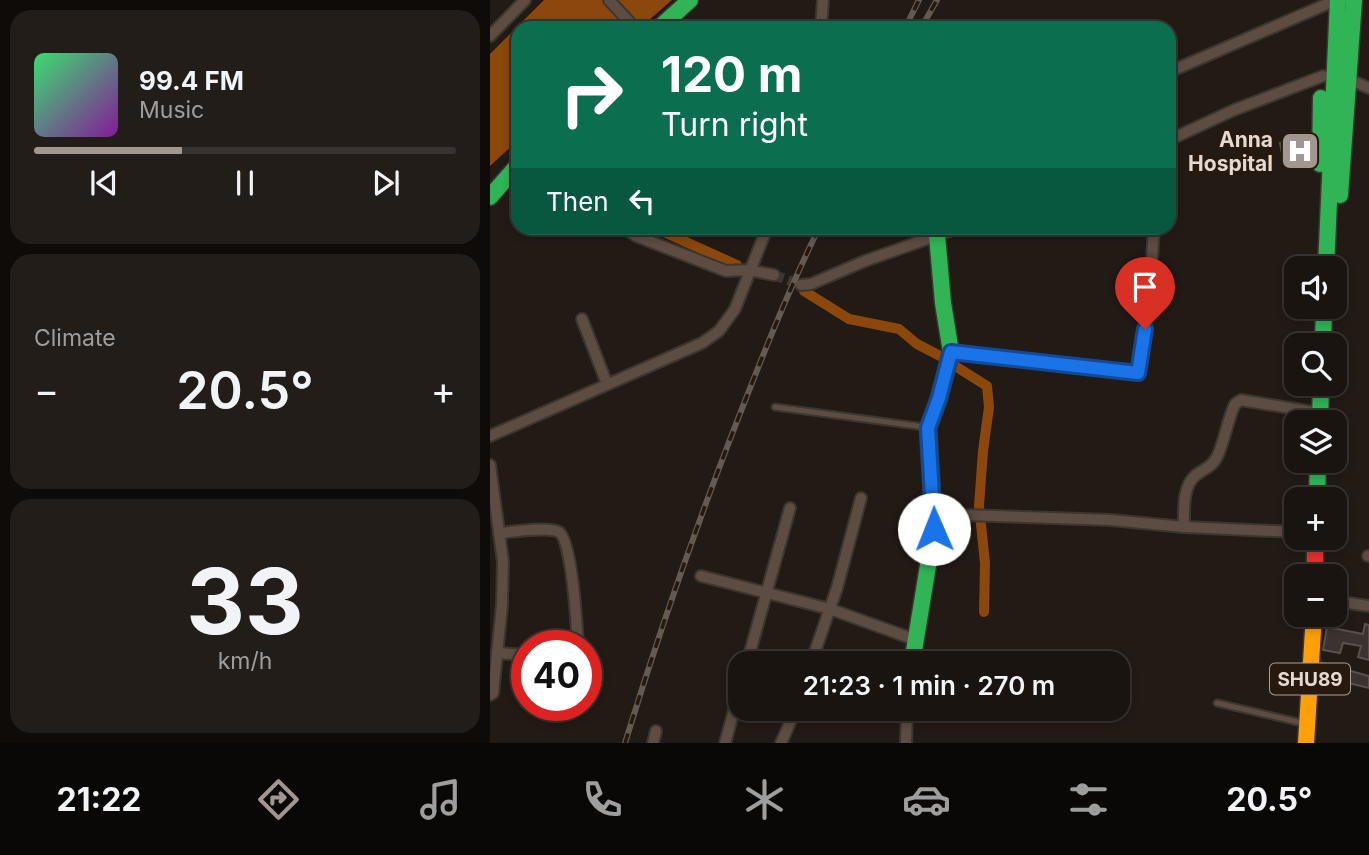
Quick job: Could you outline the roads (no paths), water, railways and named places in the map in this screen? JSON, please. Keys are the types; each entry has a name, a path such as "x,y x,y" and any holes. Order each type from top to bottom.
{"main road":[{"path":"667,21 690,0"},
{"path":"1327,240 1338,217 1354,0"},
{"path":"1327,240 1321,219 1319,136 1331,1"},
{"path":"1326,256 1331,152 1331,1"},
{"path":"490,197 511,173"},
{"path":"914,651 934,529 928,428 951,352 943,303 937,235"},
{"name":"SHU89","path":"1306,743 1313,627"}],"street":[{"path":"490,36 525,0"},
{"path":"609,0 628,21"},
{"path":"822,21 823,0"},
{"path":"1176,69 1331,1"},
{"path":"1176,137 1234,110 1323,76"},
{"path":"1350,79 1369,88"},
{"path":"635,235 726,271 750,270 774,275"},
{"path":"490,436 702,343 719,331 735,309 763,235"},
{"path":"801,285 811,284 937,235"},
{"path":"951,352 1138,373 1149,303 1154,235"},
{"path":"582,319 607,384"},
{"path":"1184,527 1188,486 1195,476 1211,466 1217,457 1235,404 1241,400 1290,410"},
{"path":"490,465 503,562 502,605 493,693 490,695"},
{"path":"815,651 830,609 861,498"},
{"path":"750,651 790,508"},
{"path":"933,514 1111,520 1184,527 1284,531"},
{"path":"499,533 552,530 561,533 566,541 577,630"},
{"path":"701,576 830,609 916,640"},
{"path":"1347,603 1369,606"},
{"path":"497,653 511,654"},
{"path":"725,743 731,721"},
{"path":"781,743 791,721"},
{"path":"906,743 907,721"},
{"path":"653,743 656,731"}],"lane":[{"path":"775,407 928,428"},
{"path":"1217,703 1307,724"}],"waterway":[{"path":"671,235 737,265"},
{"path":"804,291 849,319 899,329 917,344 944,358"},
{"path":"955,366 987,386 989,407 979,506 985,563 984,612"}],"tunnel":[{"path":"774,275 801,285"}],"railway":[{"path":"908,21 919,0"},
{"path":"925,21 937,0"},
{"path":"625,743 715,479 772,334 816,235"}],"place":[{"name":"Anna Hospital","path":"1300,151"}]}
